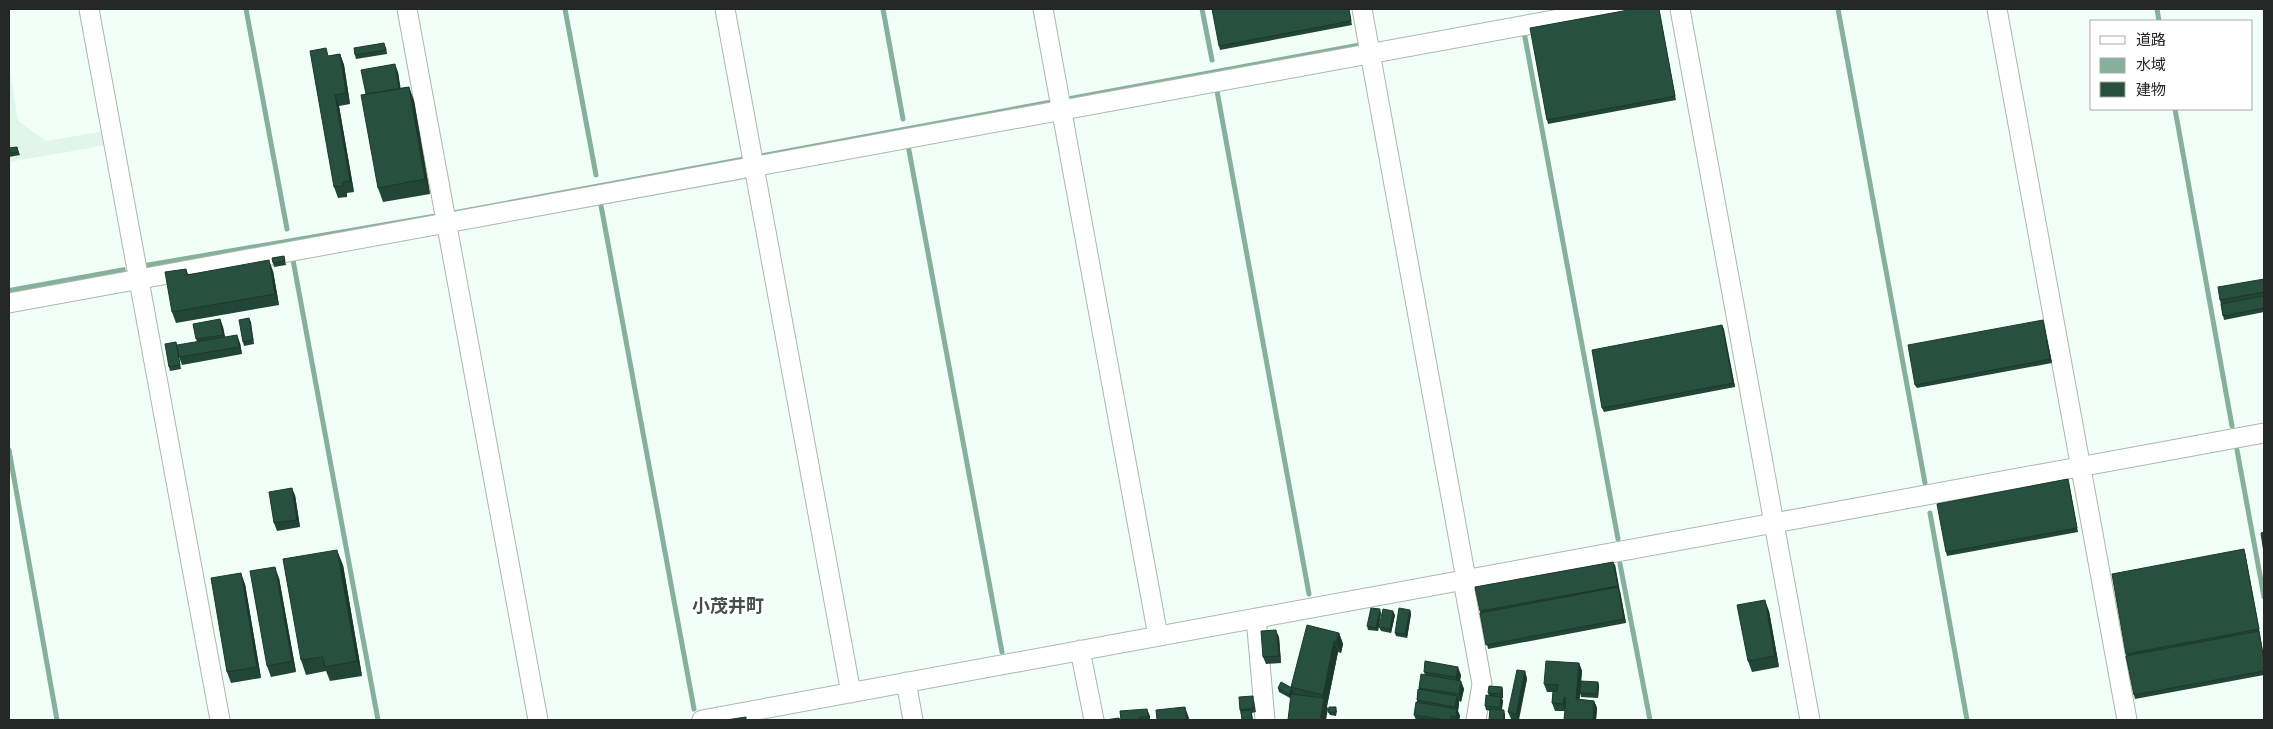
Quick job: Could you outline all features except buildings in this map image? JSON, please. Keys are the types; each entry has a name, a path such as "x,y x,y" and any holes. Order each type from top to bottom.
{"street":[{"path":"89,9 220,720"},
{"path":"407,9 538,720"},
{"path":"726,9 851,692"},
{"path":"1042,9 1158,636"},
{"path":"1362,9 1482,684 1476,720"},
{"path":"9,303 445,217 753,160 1060,104 1370,54 1614,9"},
{"path":"1680,9 1810,720"},
{"path":"1997,9 2127,720"},
{"path":"702,720 2264,433"},
{"path":"1256,618 1265,720"},
{"path":"1080,650 1094,720"},
{"path":"906,682 913,720"}],"shaded area":[{"path":"9,65 18,121 46,141 105,131 107,145 9,162"}],"water":[{"path":"1362,42 1363,48 147,271 145,263 450,211"},
{"path":"125,267 127,276 9,297 9,288"}],"waterway":[{"path":"246,9 287,229"},
{"path":"565,9 596,175"},
{"path":"883,9 903,119"},
{"path":"1202,9 1212,60"},
{"path":"1838,9 1925,483"},
{"path":"2157,9 2159,20"},
{"path":"1524,32 1618,539"},
{"path":"1217,91 1309,594"},
{"path":"2175,110 2232,426"},
{"path":"908,145 1002,652"},
{"path":"600,200 694,709"},
{"path":"293,260 378,720"},
{"path":"9,450 57,720"},
{"path":"2237,450 2264,597"},
{"path":"1930,513 1967,720"},
{"path":"1620,564 1650,720"}],"district":[{"name":"小茂井町","path":"728,605"}]}
